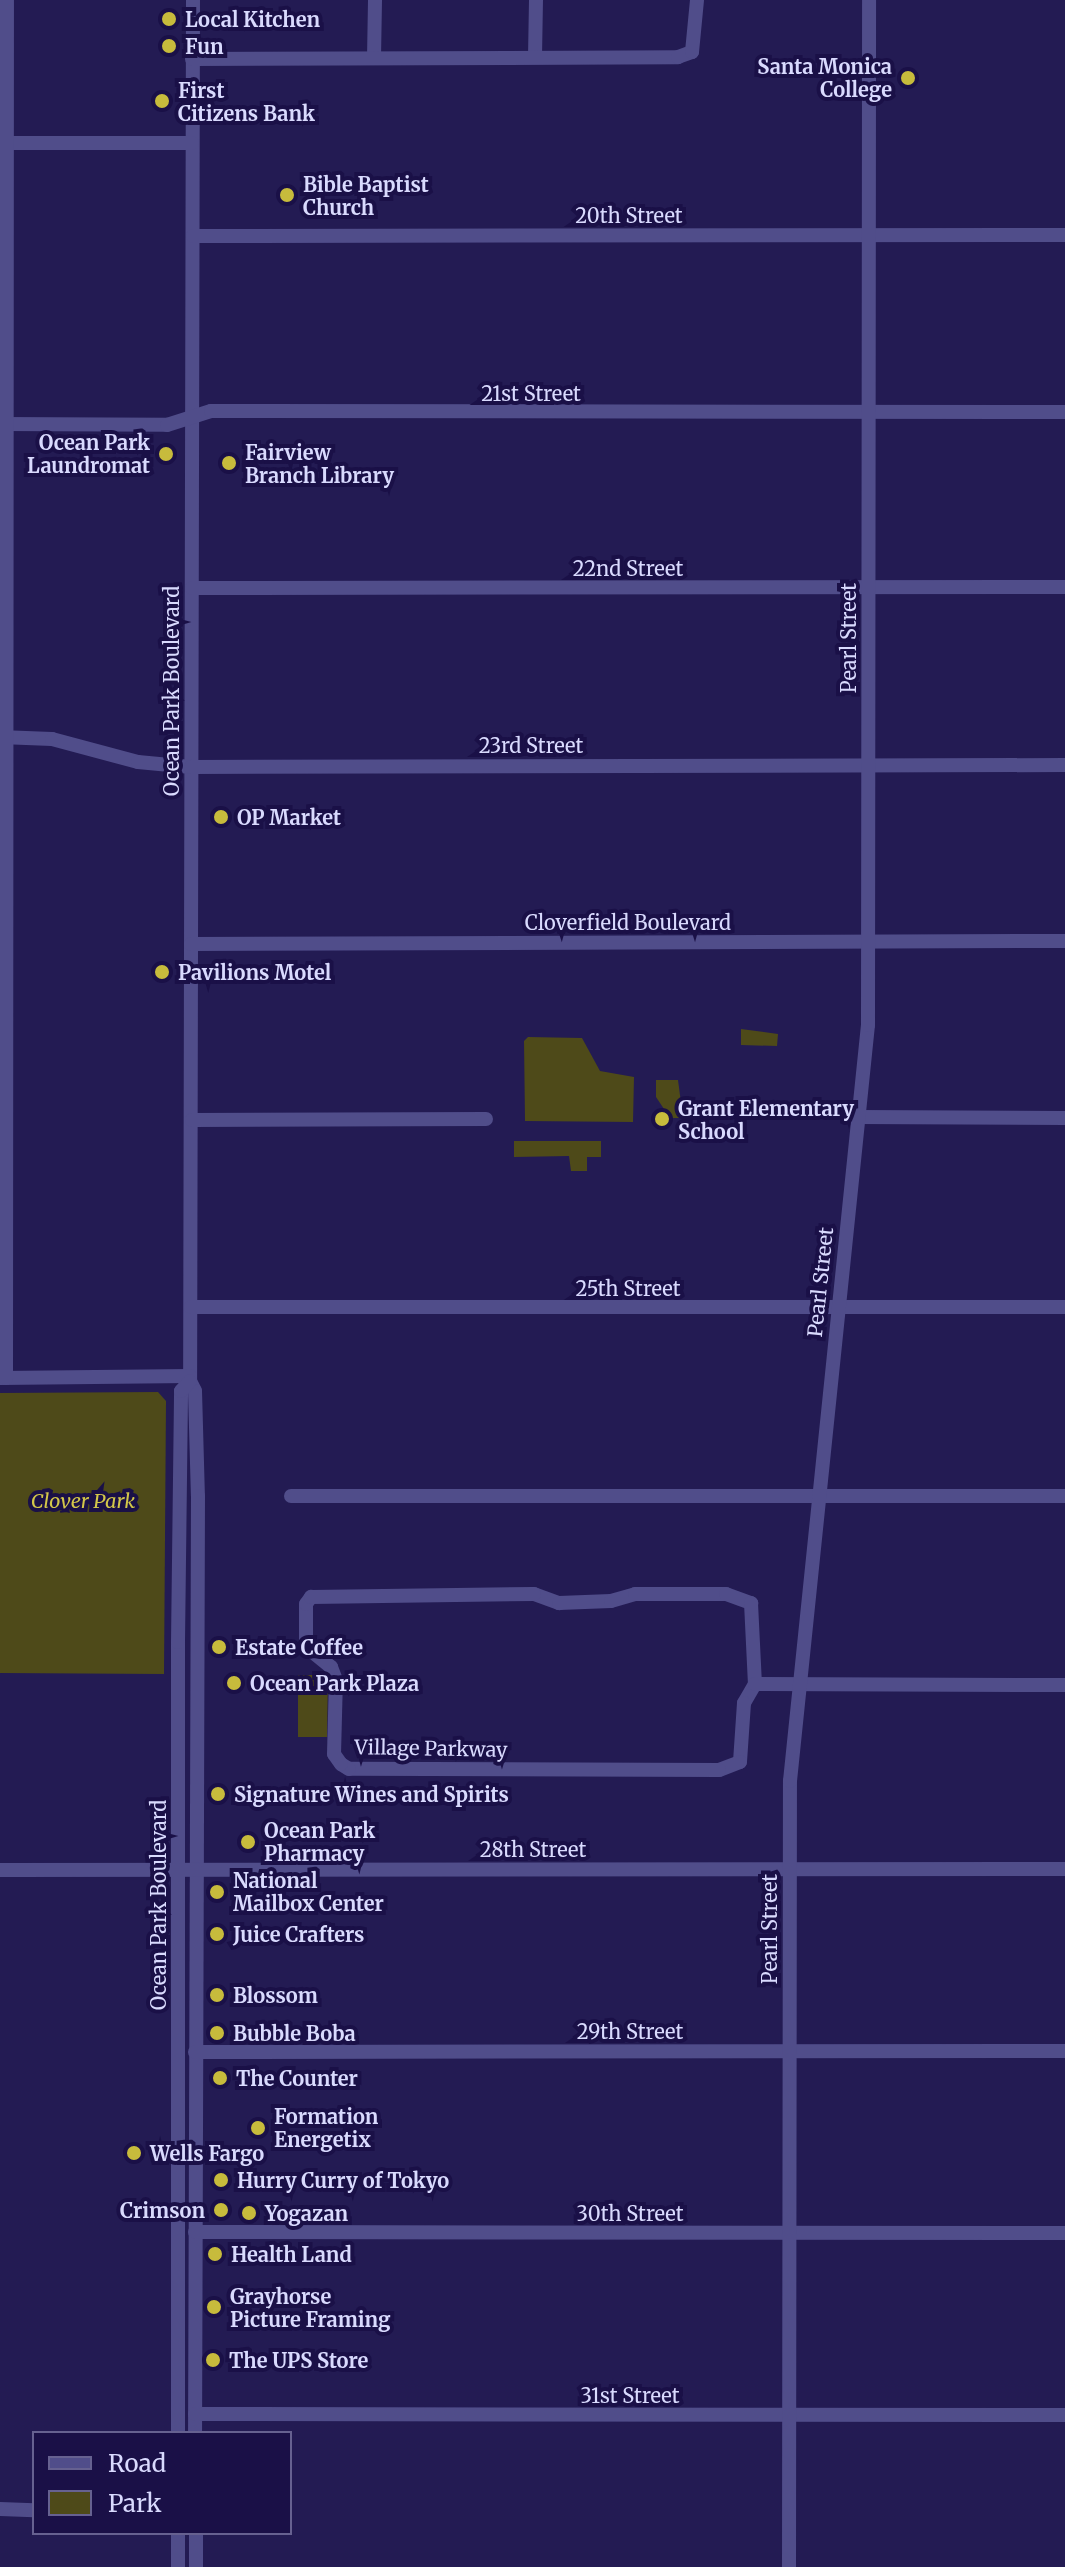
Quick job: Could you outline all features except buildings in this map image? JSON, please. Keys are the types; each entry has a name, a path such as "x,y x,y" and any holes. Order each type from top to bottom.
{"street":[{"path":"7,0 2,737 3,1378 190,1379"},
{"name":"Ocean Park Boulevard","path":"193,0 190,1379 195,1391 198,1496 195,2431"},
{"path":"374,58 375,0"},
{"path":"535,57 536,0"},
{"path":"192,59 678,57 692,52 697,0"},
{"name":"Pearl Street","path":"789,2567 790,1781 868,1025 869,0"},
{"path":"4,143 192,143"},
{"name":"20th Street","path":"193,236 1065,235"},
{"name":"21st Street","path":"3,424 167,425 211,411 1065,412"},
{"name":"22nd Street","path":"192,588 1065,587"},
{"name":"23rd Street","path":"2,737 52,739 138,762 191,767 1065,765"},
{"name":"Cloverfield Boulevard","path":"191,944 1065,941"},
{"path":"857,1117 1065,1118"},
{"path":"192,1120 486,1119"},
{"name":"25th Street","path":"191,1307 1065,1307"},
{"name":"Ocean Park Boulevard","path":"178,2431 181,1391 190,1379"},
{"path":"291,1496 1065,1496"},
{"name":"Village Parkway","path":"534,1594 559,1603 611,1601 635,1594 726,1594 751,1603 755,1684 744,1703 744,1751 731,1768 349,1769 334,1754 336,1680 324,1660 306,1647 306,1604 320,1595 534,1594"},
{"path":"755,1684 1065,1685"},
{"name":"28th Street","path":"0,1870 1065,1869"},
{"name":"29th Street","path":"195,2052 1065,2051"},
{"name":"30th Street","path":"195,2232 1065,2233"},
{"name":"31st Street","path":"195,2414 1065,2415"},
{"path":"0,2509 32,2510"},
{"path":"178,2535 178,2567"},
{"path":"196,2535 196,2567"}],"green space":[{"path":"741,1029 778,1034 777,1046 741,1045"},
{"path":"528,1037 582,1038 600,1071 634,1077 633,1122 525,1121 524,1041"},
{"path":"656,1080 678,1080 683,1118 670,1118 656,1097"},
{"path":"514,1141 601,1141 601,1157 587,1157 587,1171 571,1171 569,1156 514,1157"},
{"name":"Clover Park","path":"158,1392 166,1401 164,1674 0,1673 0,1393"},
{"path":"298,1675 328,1675 327,1737 298,1737"}],"place":[{"name":"Local Kitchen","path":"169,19"},
{"name":"Fun","path":"169,46"},
{"name":"Santa Monica College","path":"908,78"},
{"name":"First Citizens Bank","path":"162,101"},
{"name":"Bible Baptist Church","path":"287,195"},
{"name":"Ocean Park Laundromat","path":"166,454"},
{"name":"Fairview Branch Library","path":"229,463"},
{"name":"OP Market","path":"221,817"},
{"name":"Pavilions Motel","path":"162,972"},
{"name":"Grant Elementary School","path":"662,1119"},
{"name":"Estate Coffee","path":"219,1647"},
{"name":"Ocean Park Plaza","path":"234,1683"},
{"name":"Signature Wines and Spirits","path":"218,1794"},
{"name":"Ocean Park Pharmacy","path":"248,1842"},
{"name":"National Mailbox Center","path":"217,1892"},
{"name":"Juice Crafters","path":"217,1934"},
{"name":"Blossom","path":"217,1995"},
{"name":"Bubble Boba","path":"217,2033"},
{"name":"The Counter","path":"220,2078"},
{"name":"Formation Energetix","path":"258,2128"},
{"name":"Wells Fargo","path":"134,2153"},
{"name":"Hurry Curry of Tokyo","path":"221,2180"},
{"name":"Crimson","path":"221,2210"},
{"name":"Yogazan","path":"249,2213"},
{"name":"Health Land","path":"215,2254"},
{"name":"Grayhorse Picture Framing","path":"214,2307"},
{"name":"The UPS Store","path":"213,2360"}]}
